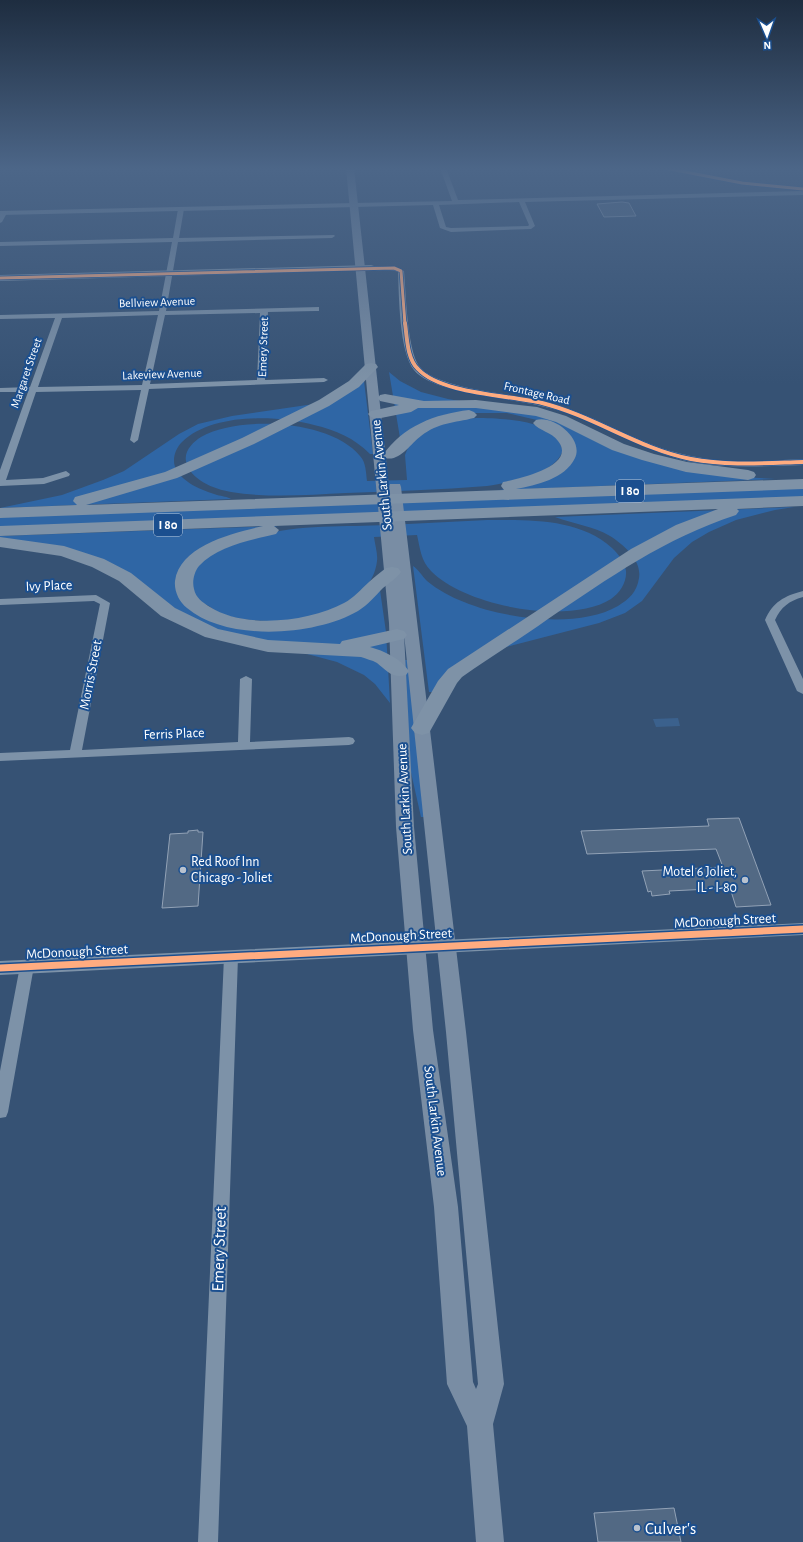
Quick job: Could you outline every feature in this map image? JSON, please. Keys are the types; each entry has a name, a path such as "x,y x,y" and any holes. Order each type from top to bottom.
{"highway":[{"path":"43,511 171,475 324,403 347,390 371,368"},
{"path":"384,404 476,404 537,412 561,419 618,446 666,462 729,474 803,476"},
{"path":"391,466 406,438 425,426 450,417 496,414 526,418 556,430 569,443 569,455 566,460 549,474 526,482 457,497"},
{"name":"I 80","path":"0,513 803,484"},
{"name":"I 80","path":"0,531 803,501"},
{"path":"422,728 448,681 455,673 616,564 662,538 712,517 746,507 778,502"},
{"path":"336,518 268,531 216,546 204,553 187,569 183,583 187,597 200,609 223,619 253,625 294,625 313,622 347,610 360,601 392,572"},
{"path":"0,542 64,551 98,563 125,577 168,612 212,633 268,646 299,649 336,648 364,651 382,658 399,671"},
{"path":"336,648 397,635"}],"main road":[{"name":"South Larkin Avenue","path":"357,240 371,368 384,404"},
{"name":"South Larkin Avenue","path":"378,338 391,466 394,536 392,572 399,671 405,827 416,948 428,1075 446,1208 460,1384 480,1424"},
{"name":"South Larkin Avenue","path":"394,536 422,728 470,1160 491,1384 480,1424 490,1542"}],"street":[{"path":"0,244 176,240 147,387 134,440"},
{"path":"0,278 371,268"},
{"name":"Frontage Road","path":"371,268 394,268 402,271 404,310 413,363 422,374 434,380 459,388 542,403 566,409 642,444 678,456 720,463 803,462"},
{"name":"Bellview Avenue","path":"0,317 316,309"},
{"name":"Emery Street","path":"261,383 264,310"},
{"name":"Margaret Street","path":"0,483 59,316"},
{"name":"Lakeview Avenue","path":"0,390 147,387 324,380"},
{"path":"0,483 44,481 66,474"},
{"path":"803,594 780,602 774,610 770,620 803,691"},
{"name":"Ivy Place","path":"0,602 100,599"},
{"name":"Morris Street","path":"75,754 105,603 100,599"},
{"path":"244,746 246,679"},
{"name":"Ferris Place","path":"0,757 349,742"},
{"name":"McDonough Street","path":"0,968 803,929"},
{"name":"Emery Street","path":"208,1542 231,957"},
{"path":"0,1112 27,966"}],"shaded area":[{"path":"389,372 400,381 421,392 448,399 546,416 607,444 741,477 775,479 499,490 525,485 574,456 541,421 507,413 473,413 400,438"},
{"path":"364,381 373,454 370,454 358,443 344,435 330,429 314,425 282,419 264,418 227,421 210,426 195,433 182,442 176,450 174,460 178,473 187,482 205,491 231,499 0,508 62,495 103,480 124,471 179,434 198,424 232,416 314,404"},
{"path":"477,418 520,421 543,428 552,433 558,439 563,450 558,459 551,466 542,471 531,476 487,486 303,495 259,495 217,489 210,486 192,473 188,468 186,461 186,454 195,441 218,430 260,424 284,425 307,428 328,435 346,444 362,458 367,481 407,480 405,455 409,445 432,427 460,419"},
{"path":"803,488 803,498 0,527 0,517"},
{"path":"794,507 775,510 736,520 709,532 692,542 674,558 642,601 625,613 599,623 506,647 434,692 429,692 413,566 427,581 449,596 481,608 520,617 541,619 583,617 602,613 626,601 638,583 638,565 626,548 610,536 590,527 555,517"},
{"path":"487,520 536,521 569,526 584,531 599,538 612,548 623,561 626,571 624,583 617,594 611,599 592,607 570,611 544,611 518,608 492,602 467,594 447,583 431,571 423,559 417,535 374,537 377,561 370,581 356,597 336,608 313,616 289,620 264,621 241,619 222,614 203,603 195,596 191,587 191,579 194,572 209,556 254,537 273,532 322,527"},
{"path":"278,526 258,530 188,563 197,612 286,629 380,590 386,632 390,703 375,684 364,675 337,662 225,632 194,622 118,569 0,539 0,536"},
{"path":"405,660 408,660 425,817 421,817 410,768"},
{"path":"678,718 680,726 656,727 653,719"}],"building":[{"name":"Motel 6 Joliet, IL - I-80","path":"739,818 771,905 736,907 730,888 669,891 670,894 652,896 651,891 648,892 642,871 723,867 716,849 587,854 581,831 709,826 707,819"},
{"name":"Red Roof Inn Chicago - Joliet","path":"198,830 198,832 203,832 198,906 162,908 170,834 188,833 188,831"},
{"name":"Culver's","path":"674,1508 681,1542 598,1542 594,1513"}],"cycle path":[{"path":"0,278 394,268 401,271 407,338 413,362 417,369 441,383 475,392 541,403 560,408 598,423 653,448 691,459 719,463 803,462"},
{"path":"0,968 803,929"}],"place":[{"name":"Red Roof Inn Chicago - Joliet","path":"183,870"},
{"name":"Motel 6 Joliet, IL - I-80","path":"745,880"},
{"name":"Culver's","path":"637,1528"}]}
